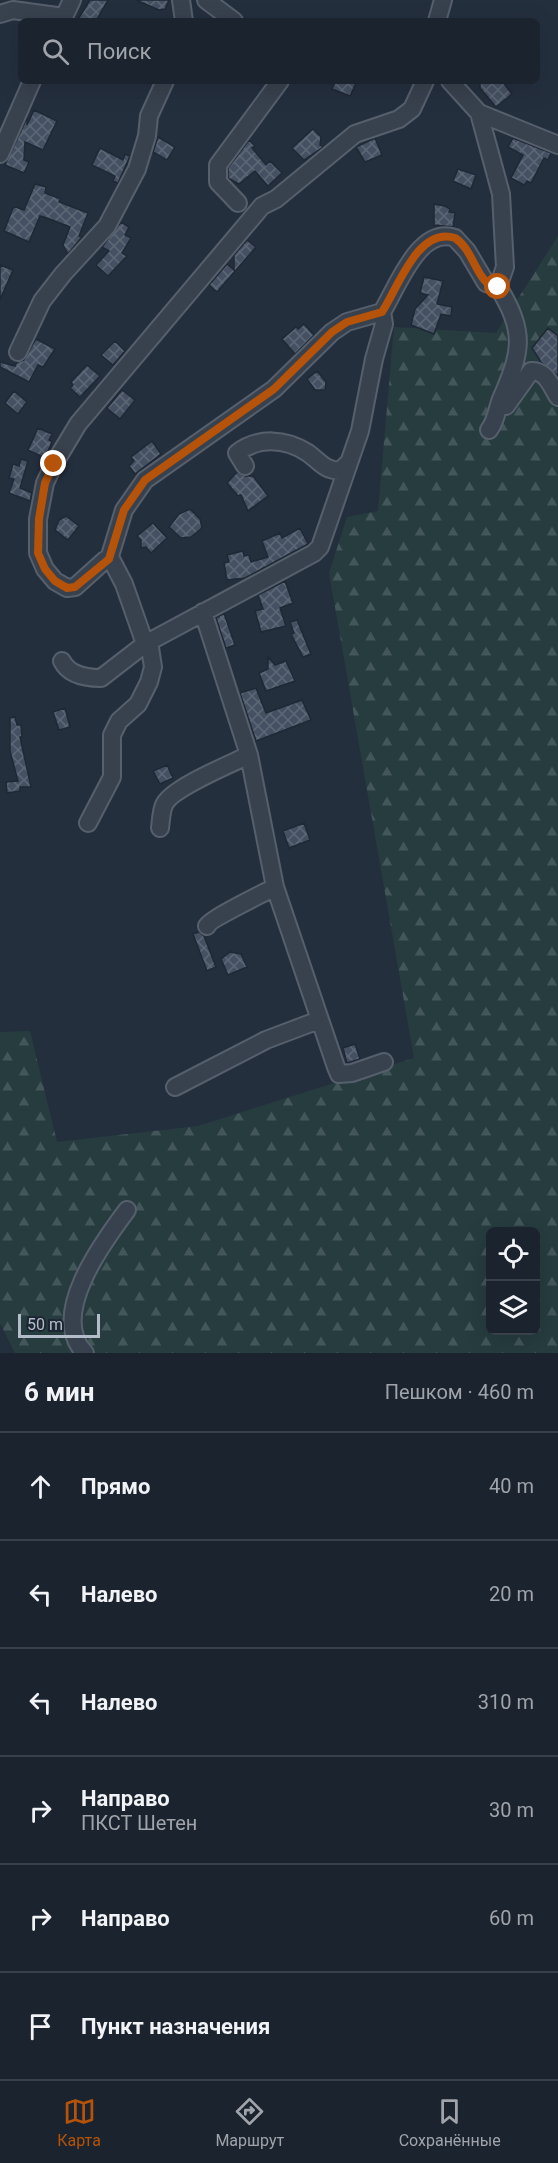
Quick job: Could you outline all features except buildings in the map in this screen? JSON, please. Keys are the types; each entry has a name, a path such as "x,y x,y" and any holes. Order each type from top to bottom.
{"street":[{"path":"63,18 72,0"},
{"path":"182,0 184,18"},
{"path":"206,0 230,18"},
{"path":"438,18 443,0"},
{"path":"0,14 13,10 57,18"},
{"path":"0,154 31,84"},
{"path":"18,352 42,301 63,274 107,226 137,169 147,136 149,116 164,84"},
{"path":"238,202 218,182 218,165 278,84"},
{"path":"382,312 347,322 332,332 274,389 145,480 124,510 109,559 100,564 81,584 67,588 55,581 41,561 37,541 45,483 78,424 262,206 276,199 355,134 399,119 412,109 424,84"},
{"path":"453,84 479,113 558,145"},
{"path":"479,113 501,194 505,267 498,287 514,324 518,349 515,368 491,428 497,423 531,370 538,370 544,375 558,398"},
{"path":"62,661 72,672 101,678 147,643 308,557 320,547 360,431 374,359 384,324 382,312 417,252 438,237 450,237 460,242 486,283 494,288 498,287"},
{"path":"245,466 237,453 248,444 258,441 281,441 299,448 329,470 340,471 347,464"},
{"path":"88,823 112,777 112,735 119,721 138,704 149,682 153,667 147,643 124,584 115,563 109,559"},
{"path":"203,612 249,755 275,887 339,1074 352,1073 384,1062"},
{"path":"160,828 164,805 168,799 192,783 249,755"},
{"path":"207,926 212,919 230,913 275,887"},
{"path":"175,1087 266,1040 319,1020"},
{"path":"85,1353 73,1332 77,1293 103,1241 127,1210"}],"green space":[{"path":"558,236 558,1353 15,1353 0,1323 0,1032 30,1031 57,1142 198,1126 414,1058 329,573 347,517 378,511 394,327 496,333"}],"route":[{"path":"54,464 45,483 39,519 38,553 45,569 55,581 67,588 75,587 81,584 100,564 109,559 124,510 145,480 274,389 332,332 347,322 382,312 412,258 424,245 438,237 455,238 467,250 486,283 494,288 498,287"}]}
